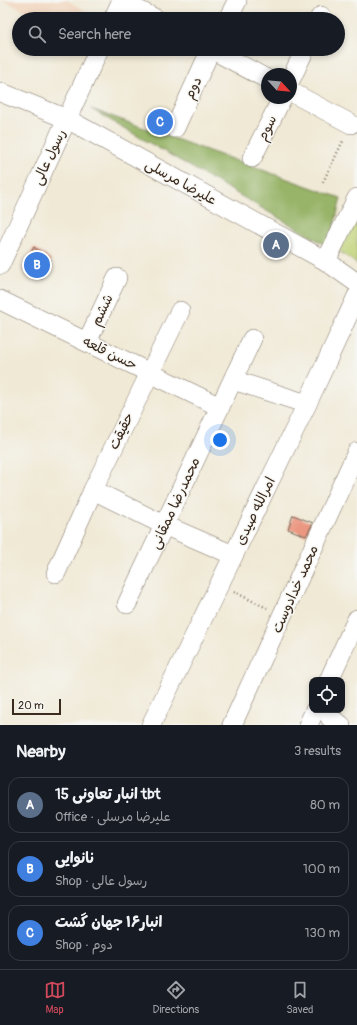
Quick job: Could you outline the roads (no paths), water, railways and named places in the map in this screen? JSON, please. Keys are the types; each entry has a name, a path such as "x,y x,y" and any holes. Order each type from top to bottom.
{"street":[{"path":"116,12 122,0 143,12"},
{"path":"232,12 237,1"},
{"name":"رسول عالی","path":"0,265 96,56"},
{"name":"دوم","path":"175,128 208,56"},
{"path":"224,56 261,76"},
{"path":"296,68 302,56"},
{"name":"علیرضا مرسلی","path":"0,92 67,119 326,261 357,283"},
{"path":"297,95 351,124"},
{"name":"سوم","path":"252,158 279,104"},
{"path":"326,261 357,198"},
{"name":"ششم","path":"87,342 117,278"},
{"name":"امرالله صیدی","path":"151,725 307,404 357,296"},
{"name":"حسن قلعه","path":"0,300 220,407"},
{"name":"حقیقت","path":"56,573 92,490 180,311"},
{"path":"252,339 233,380 307,404"},
{"name":"محمدرضا ممقانی","path":"127,604 233,380"},
{"name":"محمد خدادوست","path":"232,725 357,452"},
{"path":"92,490 164,525 233,555"},
{"path":"330,677 357,619"},
{"path":"308,725 329,718"}],"place":[{"name":"انبار۱۶ جهان گشت","path":"160,122"},
{"name":"انبار تعاونی 15 tbt","path":"276,245"},
{"name":"نانوایی","path":"37,265"}]}
